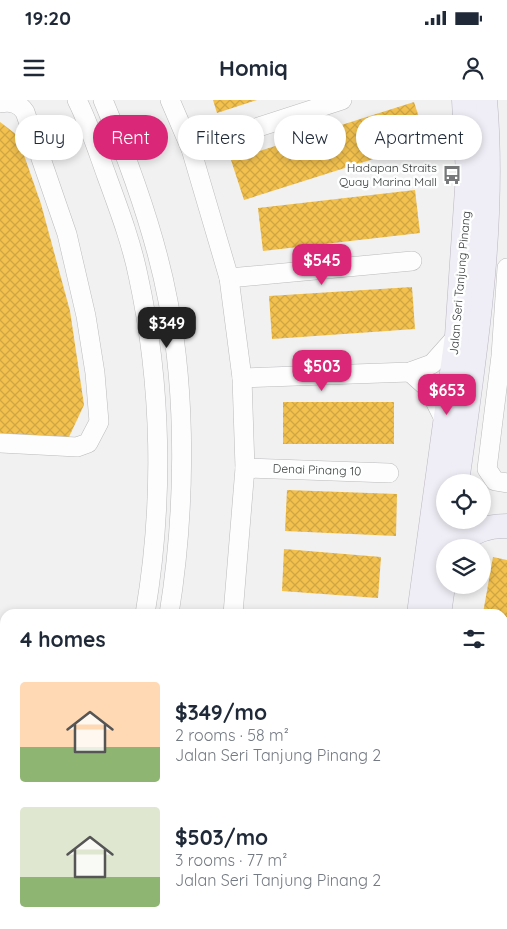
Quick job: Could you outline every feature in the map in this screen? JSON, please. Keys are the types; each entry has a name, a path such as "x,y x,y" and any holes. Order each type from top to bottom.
{"main road":[{"name":"Jalan Seri Tanjung Pinang","path":"420,609 457,336 468,174 464,100"},
{"name":"Jalan Seri Tanjung Pinang","path":"458,474 475,355 489,162 485,100"},
{"path":"491,522 507,525"},
{"path":"467,539 478,530 492,526 507,525"},
{"path":"440,609 442,594"}],"street":[{"path":"77,100 114,195 138,273 149,342 155,391 156,494 155,534 146,609"},
{"path":"103,100 141,200 157,251 176,351 181,448 180,502 170,609"},
{"path":"170,100 178,119"},
{"path":"264,126 342,100"},
{"path":"0,103 14,103 21,106 25,112 67,234 86,316 95,373 99,422 88,443 77,447 0,443"},
{"path":"194,160 229,278 242,378 245,468 233,609"},
{"path":"229,278 412,261"},
{"path":"507,268 504,356 487,469 495,481 507,483"},
{"path":"242,378 410,372 432,364 457,336"},
{"path":"475,355 504,356"},
{"path":"410,372 429,389 445,421"},
{"name":"Denai Pinang 10","path":"245,468 389,473"}],"building: Homes":[{"path":"213,100 257,100 217,113"},
{"path":"414,102 418,115 373,115"},
{"path":"356,120 356,160 370,160 244,200 231,160 264,160 264,150 274,146 274,160 346,160 346,124"},
{"path":"0,122 15,133 15,160 26,160 41,204 70,311 84,405 68,439 0,435"},
{"path":"415,190 420,233 263,251 258,208"},
{"path":"412,287 415,329 272,339 269,296"},
{"path":"283,402 394,402 394,444 283,444"},
{"path":"287,490 397,494 396,536 285,531"},
{"path":"284,549 381,557 378,598 282,591"},
{"path":"493,557 507,560 507,609 484,609 486,594 491,594"}],"place":[{"name":"Hadapan Straits Quay Marina Mall","path":"452,175"}]}
